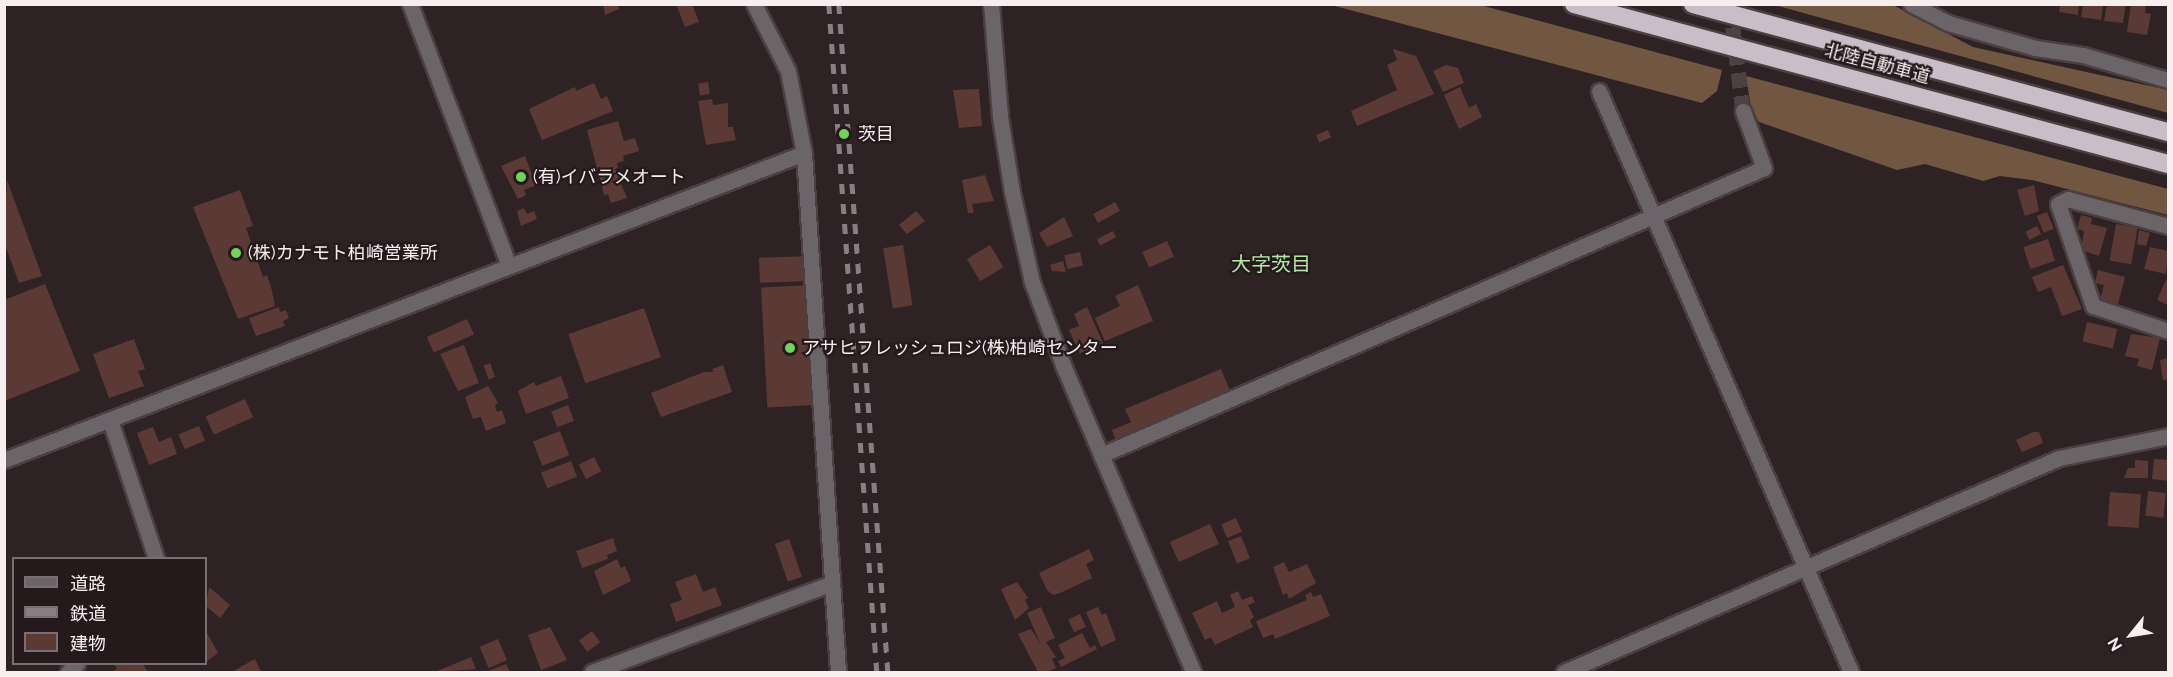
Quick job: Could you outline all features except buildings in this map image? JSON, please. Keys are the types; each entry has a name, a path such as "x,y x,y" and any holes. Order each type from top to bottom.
{"highway":[{"name":"北陸自動車道","path":"1574,4 2169,164"},
{"name":"北陸自動車道","path":"1693,4 2169,132"}],"street":[{"path":"410,4 508,264"},
{"path":"754,4 788,71 804,153 838,672"},
{"path":"991,4 1002,128 1032,282 1101,455 1193,672"},
{"path":"1911,4 1948,24 2035,48 2083,55 2169,80"},
{"path":"1599,91 1808,568 1851,672"},
{"path":"1101,455 1764,168 1743,111"},
{"path":"4,460 508,264 804,153"},
{"path":"2169,226 2068,199 2058,204 2093,306 2169,331"},
{"path":"110,420 156,557"},
{"path":"1564,672 2059,458 2169,436"},
{"path":"592,672 832,583"}],"shaded area":[{"path":"1331,5 1480,5 1722,70 1717,91 1702,103"},
{"path":"1774,5 1893,5 1973,47 2168,90 2168,113"},
{"path":"1746,76 2168,189 2168,215 2032,180 2000,176 1983,181 1925,164 1897,170 1759,122 1751,108"}],"tunnel":[{"path":"1730,4 1743,111"}],"railway":[{"path":"829,4 877,672"},
{"path":"839,4 888,672"}],"place":[{"name":"茨目","path":"844,134"},
{"name":"(有)イバラメオート","path":"521,177"},
{"name":"(株)カナモト柏崎営業所","path":"236,253"},
{"name":"アサヒフレッシュロジ(株)柏崎センター","path":"790,348"}],"district":[{"name":"大字茨目","path":"1271,264"}]}
